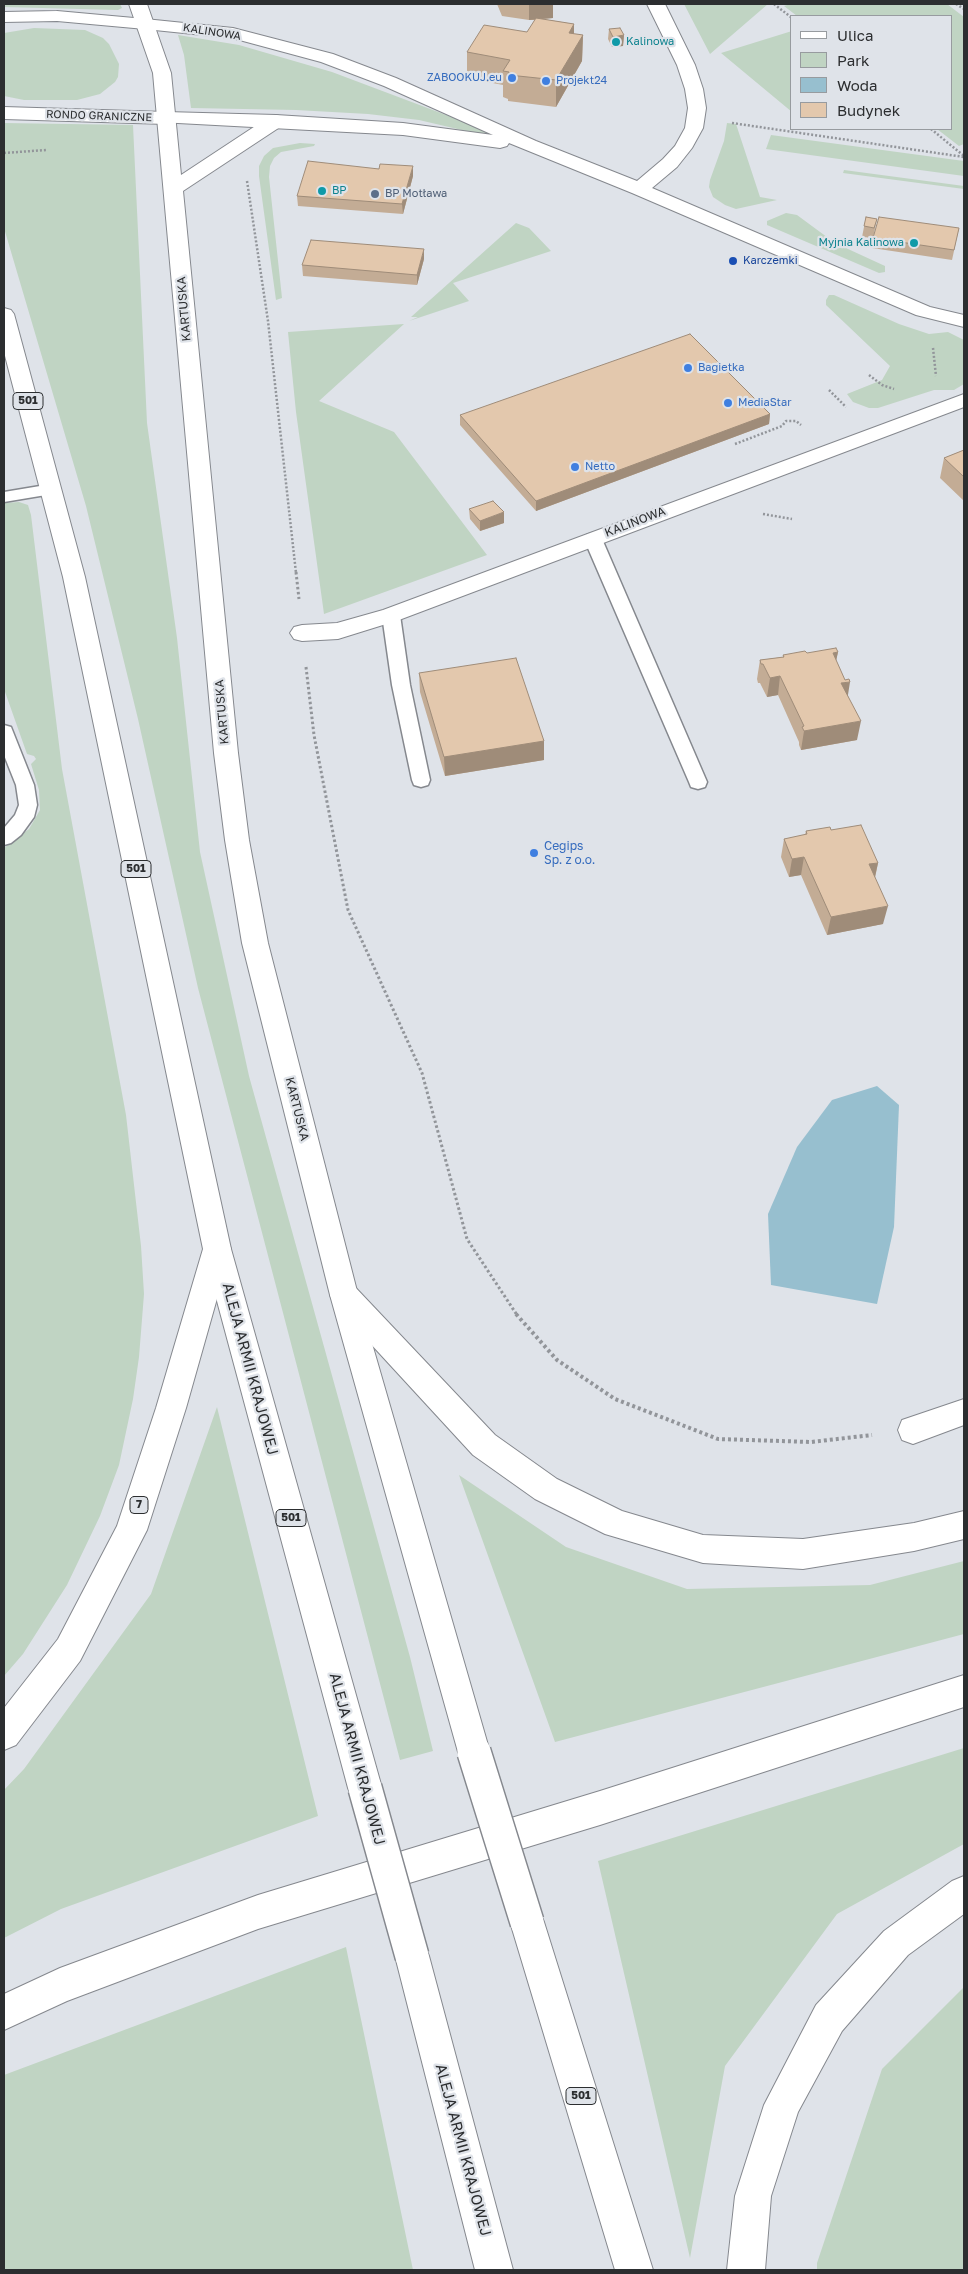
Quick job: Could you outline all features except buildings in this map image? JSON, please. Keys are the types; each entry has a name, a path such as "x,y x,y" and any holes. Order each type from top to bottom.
{"main road":[{"name":"501","path":"138,4 145,24"},
{"path":"639,189 670,163 683,148 694,128 697,108 694,89 686,65 656,4"},
{"path":"4,17 57,16 145,24"},
{"name":"RONDO GRANICZNE","path":"4,112 166,118 162,73 145,24"},
{"name":"KALINOWA","path":"145,24 233,33 327,58 390,82 529,146 639,189 890,298 923,310 964,321"},
{"name":"KALINOWA","path":"166,118 276,121 404,129 529,146"},
{"name":"KARTUSKA","path":"166,118 226,753 237,840 255,943 344,1295"},
{"path":"173,189 276,121"},
{"name":"501","path":"4,314 74,577 217,1249"},
{"name":"KALINOWA","path":"302,633 338,631 391,615 964,400"},
{"name":"7","path":"4,1734 69,1650 131,1530 171,1408 217,1249"},
{"name":"ALEJA ARMII KRAJOWEJ","path":"217,1249 412,1956 494,2270"},
{"name":"501","path":"344,1295 474,1752 634,2270"},
{"path":"344,1295 484,1445 546,1489 616,1524 703,1549 803,1554 914,1537 964,1525"},
{"path":"913,1430 964,1412"},
{"path":"4,2012 60,1986 258,1912 600,1808 964,1691"},
{"path":"746,2270 753,2196 782,2105 829,2018 896,1943 964,1893"}],"lane":[{"path":"4,497 52,489"},
{"path":"593,539 698,782"},
{"path":"391,615 401,685 421,780"},
{"path":"4,732 25,785 28,805 24,817 14,830 4,838"}],"path":[{"path":"774,4 790,16"},
{"path":"956,4 964,10"},
{"path":"733,122 964,156"},
{"path":"932,130 964,156"},
{"path":"246,177 268,321 314,735 348,910 422,1073 467,1239 514,1312 557,1360 614,1399 718,1439 811,1442 913,1430"},
{"path":"933,341 936,377"},
{"path":"828,390 849,410"}],"green space":[{"path":"4,4 120,4 122,8 118,10 4,7"},
{"path":"684,4 768,4 710,54"},
{"path":"790,4 947,4 964,17 964,144 959,146 938,130 953,130 953,15 796,15 784,6"},
{"path":"34,28 85,30 103,38 109,44 119,64 118,77 115,82 100,94 77,100 24,100 4,96 4,33"},
{"path":"790,32 790,110 721,53"},
{"path":"178,35 239,45 332,72 478,127 500,139 419,120 368,114 296,110 191,108 184,55"},
{"path":"4,123 133,125 147,423 177,638 200,852 249,1076 410,1657 433,1751 400,1760 198,988 138,719 86,506 4,228"},
{"path":"727,123 736,124 760,197 777,200 736,209 725,205 713,197 709,187 710,180 724,141"},
{"path":"771,135 964,161 964,176 766,149"},
{"path":"300,143 315,144 314,146 281,152 274,158 270,166 269,177 282,298 276,300 259,166 264,156 273,148"},
{"path":"844,170 964,186 964,189 843,173"},
{"path":"786,213 797,215 835,243 885,266 885,272 879,273 767,225 767,221"},
{"path":"516,223 529,228 551,251 453,283 469,301 409,321 418,317 411,317"},
{"path":"829,295 834,295 899,324 929,334 948,332 964,340 964,384 954,390 934,390 878,408 869,408 853,402 847,394 882,380 890,366 826,305"},
{"path":"404,324 319,401 394,432 487,555 324,614 296,412 288,332"},
{"path":"19,502 28,505 31,515 62,769 126,1115 141,1246 144,1294 139,1357 133,1399 119,1465 100,1516 67,1585 23,1654 4,1676 4,848 29,829 40,810 39,790 31,764 36,759 34,756 27,754 4,689 4,503"},
{"path":"217,1407 318,1816 61,1909 4,1938 4,1790 24,1769 151,1594"},
{"path":"459,1475 566,1547 687,1589 870,1585 964,1561 964,1634 555,1742"},
{"path":"964,1748 964,1844 837,1914 725,2066 690,2258 598,1861"},
{"path":"346,1947 413,2270 4,2270 4,2075"},
{"path":"964,1987 964,2270 817,2270 817,2263 882,2069"}],"water":[{"path":"877,1086 899,1105 894,1227 877,1304 771,1285 768,1214 797,1147 832,1100"}],"place":[{"name":"Kalinowa","path":"616,42"},
{"name":"ZABOOKUJ.eu","path":"512,78"},
{"name":"Projekt24","path":"546,81"},
{"name":"BP","path":"322,191"},
{"name":"BP Motława","path":"375,194"},
{"name":"Myjnia Kalinowa","path":"914,243"},
{"name":"Karczemki","path":"733,261"},
{"name":"Bagietka","path":"688,368"},
{"name":"MediaStar","path":"728,403"},
{"name":"Netto","path":"575,467"},
{"name":"Cegips Sp. z o.o.","path":"534,853"}]}
